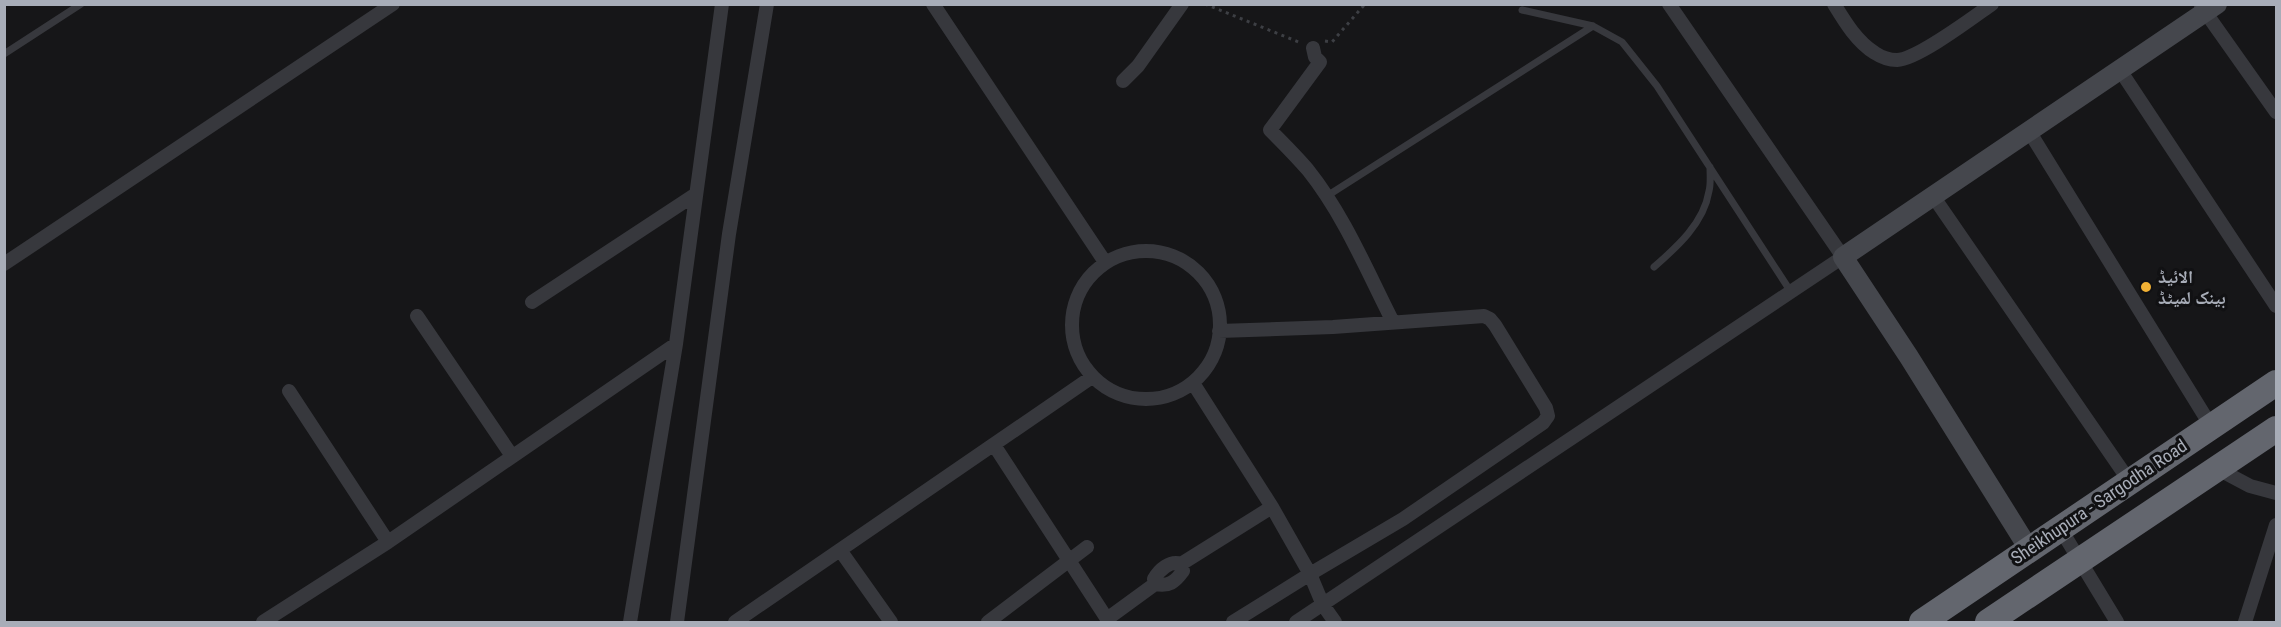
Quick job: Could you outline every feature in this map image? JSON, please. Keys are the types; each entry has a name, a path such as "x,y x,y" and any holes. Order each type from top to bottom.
{"highway":[{"name":"Sheikhupura - Sargodha Road","path":"1922,622 2277,383"},
{"path":"1988,622 2277,429"}],"street":[{"path":"4,264 393,4"},
{"path":"630,622 676,344 722,4"},
{"path":"677,622 729,234 767,4"},
{"path":"933,4 1105,262"},
{"path":"1123,81 1138,66 1182,4"},
{"path":"1669,4 1843,256 2029,549"},
{"path":"1834,4 1854,35 1864,45 1875,54 1887,59 1898,60 1915,55 1992,4"},
{"path":"1296,622 1791,292 2120,70 2208,7 2277,112"},
{"path":"1313,48 1315,57 1320,62 1270,130 1308,171 1326,197 1355,247 1393,322"},
{"path":"2120,70 2277,306"},
{"path":"2029,131 2211,426"},
{"path":"532,302 696,194"},
{"path":"1933,196 2130,482"},
{"path":"1138,251 1155,251 1172,255 1201,274 1218,304 1220,331 1214,355 1205,370 1193,383 1162,398 1144,400 1127,398 1111,391 1092,377 1076,354 1071,320 1074,303 1082,287 1092,273 1105,262 1138,251"},
{"path":"1220,331 1333,327 1480,315 1490,319 1546,408 1548,417 1543,423 1403,519 1233,622"},
{"path":"417,316 513,456"},
{"path":"263,622 388,542 676,344"},
{"path":"735,622 1092,377"},
{"path":"1193,383 1272,507 1310,574 1323,604 1335,622"},
{"path":"289,391 388,542"},
{"path":"994,445 1108,621 1155,584 1154,579 1157,573 1164,567 1173,563 1181,564 1272,507"},
{"path":"2218,469 2250,486 2277,493"},
{"path":"2245,622 2277,525"},
{"path":"2060,528 2117,622"},
{"path":"988,622 1087,547"},
{"path":"840,550 891,622"}],"lane":[{"path":"4,54 81,4"},
{"path":"1522,10 1593,26 1623,42 1640,63 1710,167 1791,292"},
{"path":"1326,197 1593,26"},
{"path":"1654,267 1682,242 1701,214 1709,191 1710,167"}],"path":[{"path":"1205,4 1313,48 1326,41 1332,42 1365,4"}],"place":[{"name":"الائیڈ بینک لمیٹڈ","path":"2146,287"}]}
